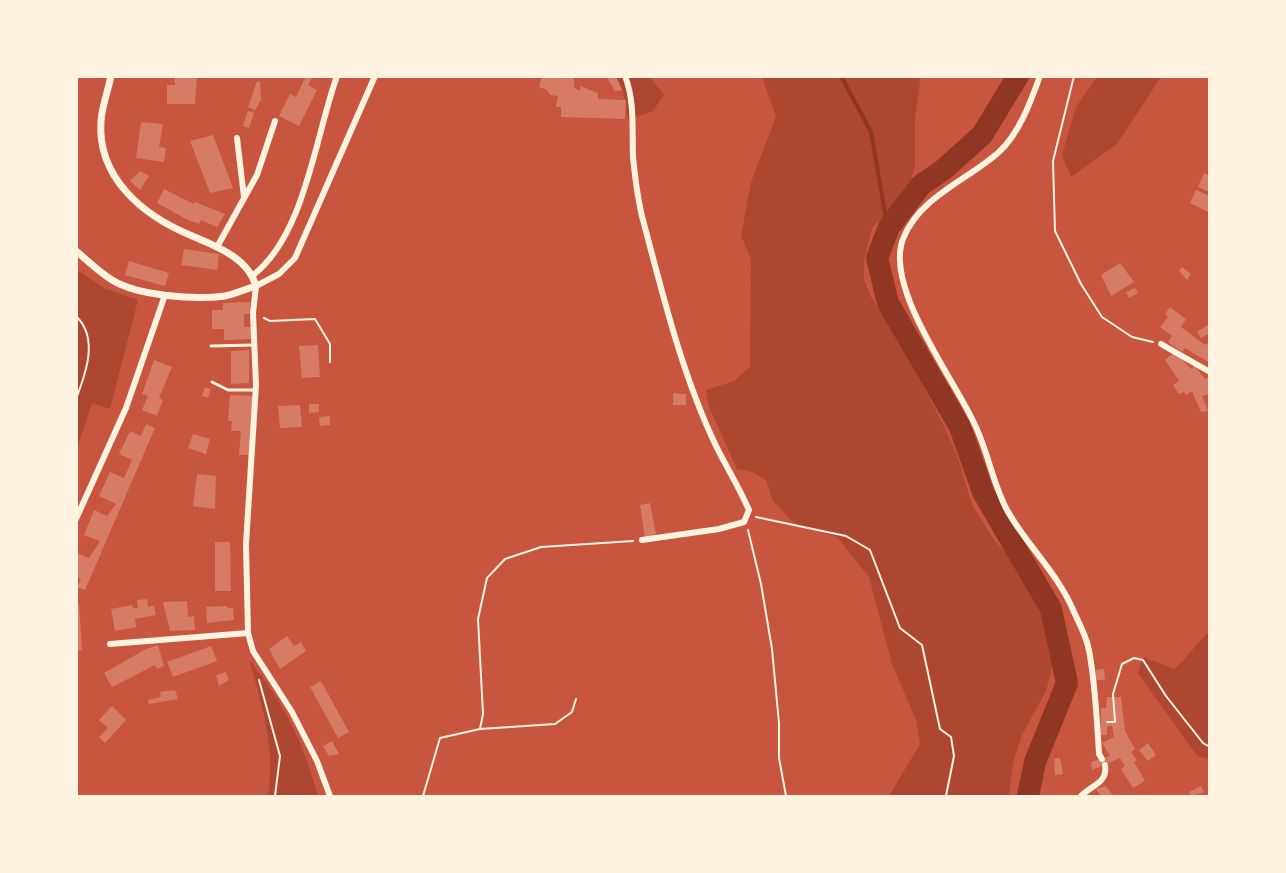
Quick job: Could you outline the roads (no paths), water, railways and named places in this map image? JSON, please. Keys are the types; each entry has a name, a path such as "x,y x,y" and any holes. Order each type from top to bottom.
{"street":[{"path":"111,76 101,120 104,156 111,173 145,210 165,224 218,247 244,265 256,286 253,313 256,390 246,544 248,633 253,651 292,712 317,761 330,796"},
{"path":"252,276 265,265 281,241 296,208 337,76"},
{"path":"76,251 113,281 129,288 186,300 227,296 256,286 279,274 295,258 375,76"},
{"path":"625,76 631,93 633,159 643,218 694,391 716,446 736,480 746,519 719,529 642,540"},
{"path":"1040,76 1029,105 1001,151 934,199 910,226 903,239 899,267 903,286 926,335 983,442 1006,508 1066,594 1088,646 1099,754 1106,774 1103,780 1081,796"},
{"path":"218,247 257,175 275,121"},
{"path":"237,138 244,199"},
{"path":"76,519 126,408 165,295"},
{"path":"1161,344 1209,372"},
{"path":"110,644 248,633"}],"lane":[{"path":"211,345 254,345"},
{"path":"212,382 228,390 256,390"}],"waterway":[{"path":"841,76 871,132 888,230"},
{"path":"1018,76 982,135 943,170 921,185 889,227 877,258 888,303 960,427 983,492 1051,609 1067,683 1035,762 1028,796"}]}
